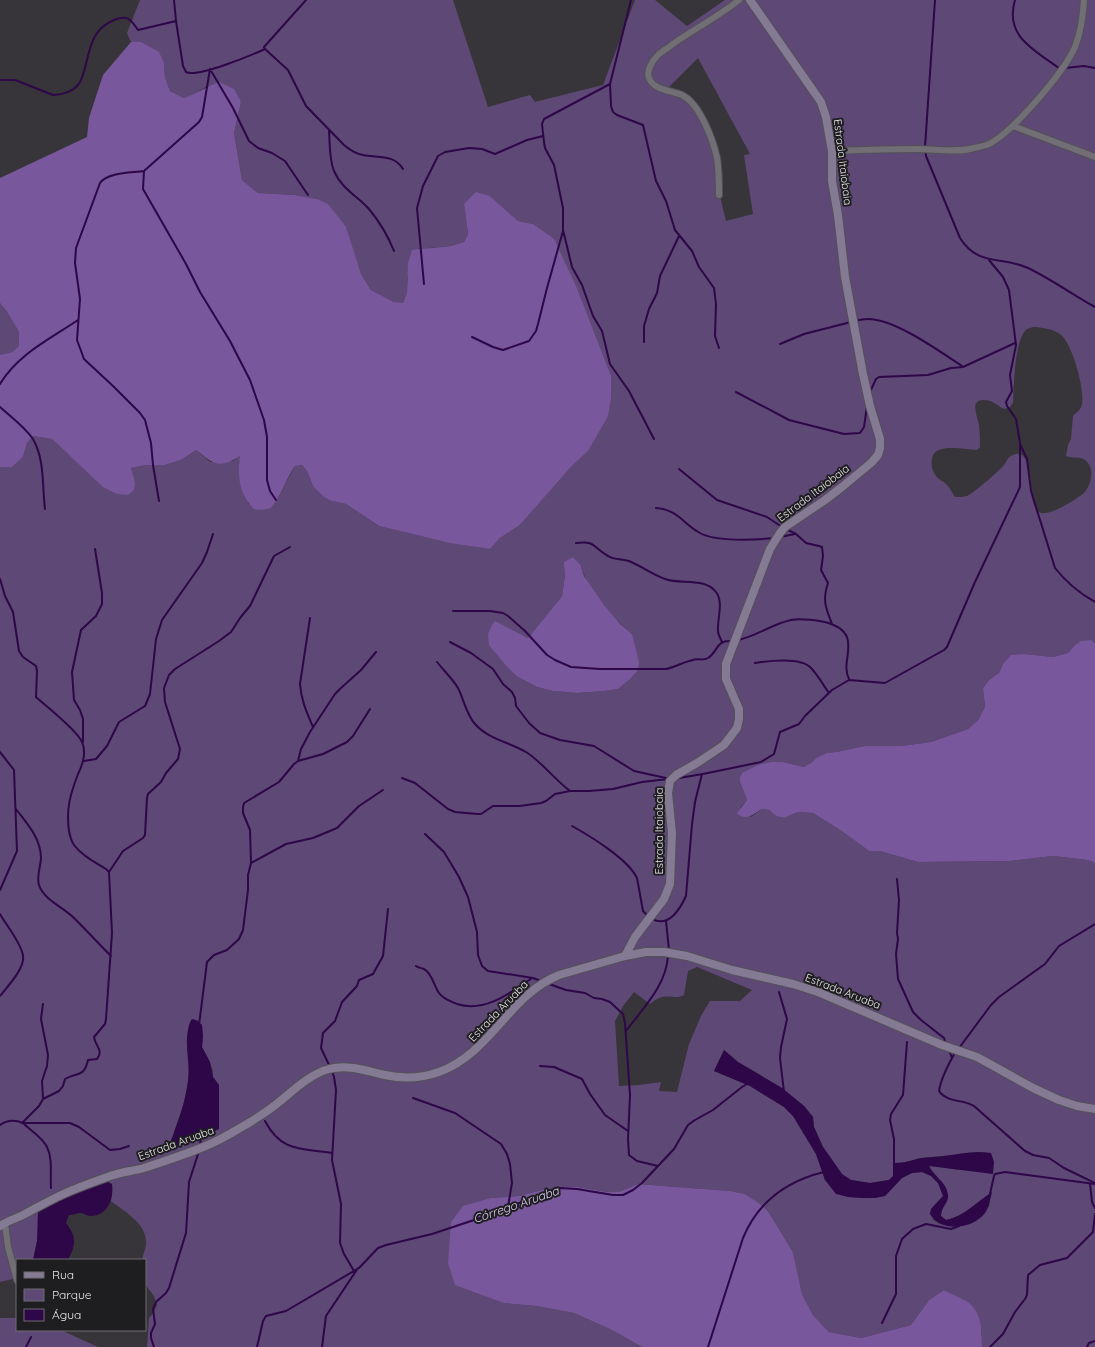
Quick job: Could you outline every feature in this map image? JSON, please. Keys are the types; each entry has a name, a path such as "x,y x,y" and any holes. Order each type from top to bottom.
{"street":[{"path":"719,195 717,159 710,135 701,116 690,100 654,85 650,80 648,72 650,65 658,55 739,0"},
{"name":"Estrada Itaiobaia","path":"625,956 635,937 664,899 670,884 672,833 668,793 670,781 676,775 724,745 737,728 739,709 726,680 726,664 770,548 785,527 825,500 871,463 878,455 880,448 880,439 870,406 863,374 845,277 838,215 832,181 832,151 826,117 821,102 750,0"},
{"path":"832,151 973,149 989,144 1013,126 1050,85 1065,65 1075,47 1081,26 1084,0"},
{"path":"1013,126 1095,157"},
{"name":"Estrada Aruaba","path":"2,1224 14,1220 58,1196 112,1176 143,1168 208,1145 254,1120 278,1103 299,1085 328,1070 353,1067 402,1078 419,1077 438,1072 458,1064 475,1051 514,1007 541,984 559,975 625,956 646,952 664,952 686,956 740,972 793,984 818,992 942,1045 977,1057 1033,1088 1059,1100 1095,1110"},
{"path":"2,1224 16,1276"}],"green space":[{"path":"140,0 453,0 488,107 530,95 535,102 603,85 635,0 655,0 687,26 725,0 1095,0 1095,643 1090,640 1073,647 1068,653 1053,657 1024,654 1003,664 999,673 989,680 983,688 985,707 978,720 968,729 931,742 901,746 865,746 826,753 804,767 783,762 760,764 743,772 740,782 747,800 740,808 751,817 762,809 769,810 776,816 784,818 798,812 813,813 869,851 880,851 918,862 1009,861 1053,856 1088,860 1095,863 1095,1347 982,1347 982,1332 955,1296 944,1290 929,1300 911,1325 861,1338 829,1332 813,1315 802,1294 793,1252 768,1211 745,1194 730,1191 638,1184 619,1192 607,1192 578,1187 561,1187 519,1196 491,1198 504,1303 536,1306 574,1313 612,1330 642,1347 147,1347 149,1318 157,1305 154,1296 146,1285 146,1259 142,1259 146,1245 146,1238 143,1231 134,1219 111,1201 112,1195 38,1228 33,1259 16,1259 16,1278 0,1282 0,467 12,467 23,457 27,443 33,436 52,439 69,455 135,482 130,468 146,465 165,465 181,460 196,450 210,462 233,461 241,455 239,475 249,504 278,498 295,466 302,465 307,471 313,486 332,501 346,504 379,526 443,541 490,549 500,538 520,525 571,467 588,451 533,224 518,221 490,196 464,204 468,234 464,242 451,246 429,248 407,277 407,293 403,303 393,303 371,290 361,274 355,257 317,199 295,195 258,193 242,180 234,133 241,102 207,86 195,94 184,98 170,91 165,77 164,63 141,42 131,42 127,33","holes":["698,58 750,154 744,155 753,214 726,221 719,192 718,163 711,128 690,100 666,90","1033,327 1047,329 1060,334 1069,346 1077,367 1082,388 1082,404 1080,409 1073,416 1071,439 1066,456 1080,458 1088,463 1091,471 1089,485 1084,493 1071,502 1049,512 1041,513 1034,506 1030,473 1024,457 1019,454 1010,457 1002,467 971,494 964,497 955,497 950,488 938,479 934,472 932,466 934,454 938,450 944,449 951,448 977,450 980,447 980,433 975,405 980,400 988,400 1004,409 1010,407 1013,403 1014,375 1019,343 1027,329","565,562 581,566 584,575 595,594 609,612 632,634 629,680 618,689 577,693 553,691 537,687 518,677 495,622 528,638 562,596","697,967 752,990 740,1001 710,1001 701,1016 689,1044 677,1092 659,1091 661,1082 619,1086 615,1021 623,1006 634,992 650,1004 660,998 680,997 684,995 688,971","189,1024 203,1035 202,1047 213,1071 213,1077 219,1085 219,1129 167,1152 184,1103 189,1065 187,1046","724,1050 738,1062 782,1088 804,1106 813,1117 814,1127 823,1147 842,1174 851,1180 870,1183 889,1180 893,1177 895,1163 902,1163 920,1158 954,1155 959,1170 929,1165 948,1196 941,1216 946,1220 958,1216 991,1193 989,1207 956,1227 940,1224 933,1220 931,1209 943,1196 938,1183 931,1176 922,1172 912,1173 902,1178 885,1196 875,1198 848,1197 825,1180 816,1154 793,1116 784,1107 750,1086 714,1071"]},
{"path":"0,303 19,332 19,346 12,352 1,355 0,355"},
{"path":"0,1318 16,1318 16,1331 63,1331 98,1347 0,1347"}],"shaded area":[{"path":"131,42 141,42 159,52 164,63 165,77 170,91 184,98 219,82 234,89 241,102 234,133 242,180 258,193 295,195 317,199 328,204 346,227 361,274 371,290 393,302 403,303 407,293 408,263 412,250 451,246 464,242 468,234 464,204 476,192 490,196 518,221 533,224 554,239 576,286 611,376 611,398 608,416 588,451 571,467 520,525 500,538 490,549 450,543 379,526 346,504 332,501 324,497 313,486 307,471 302,465 295,466 273,505 268,509 261,510 254,509 242,491 239,477 240,456 227,463 217,464 196,450 181,460 165,465 146,465 131,468 135,482 134,490 128,495 117,494 103,487 52,439 33,436 27,443 23,457 12,467 0,467 0,355 12,352 19,346 19,332 0,303 0,178 87,137 89,118 103,75"},
{"path":"573,557 581,566 584,576 604,605 620,624 632,634 639,662 638,670 618,689 577,693 553,691 537,687 518,677 509,669 489,645 488,634 495,621 528,638 562,596 565,575 564,562"},
{"path":"1091,640 1095,643 1095,863 1088,860 1053,856 1009,861 918,862 880,851 869,851 813,813 798,812 784,818 776,816 769,810 762,809 753,815 746,817 740,816 737,813 747,800 740,782 740,777 743,772 760,764 772,762 783,762 804,767 826,753 865,746 901,746 931,742 968,729 978,720 985,707 983,688 989,680 999,673 1003,664 1011,655 1024,654 1053,657 1068,653 1081,641"},
{"path":"638,1184 730,1191 745,1194 757,1202 768,1211 793,1252 802,1294 813,1315 829,1332 861,1338 911,1325 929,1300 944,1290 966,1301 975,1310 980,1322 982,1347 642,1347 612,1330 574,1313 536,1306 504,1303 455,1285 448,1263 451,1222 463,1206 491,1198 519,1196 561,1187 578,1187 607,1192 619,1192"}],"water":[{"path":"193,1019 202,1025 202,1047 210,1062 213,1077 219,1085 219,1129 167,1152 187,1090 189,1073 187,1035 191,1020"},
{"path":"724,1050 738,1062 782,1088 804,1106 813,1117 814,1127 823,1147 842,1174 851,1180 870,1183 889,1180 893,1176 895,1170 894,1163 967,1153 991,1153 994,1162 993,1174 929,1166 947,1190 948,1198 942,1210 941,1216 946,1220 958,1216 992,1192 985,1213 979,1219 965,1226 956,1227 941,1224 930,1214 931,1209 943,1196 938,1183 931,1176 922,1172 912,1173 902,1178 885,1196 862,1198 836,1194 825,1180 816,1154 793,1116 784,1107 750,1086 714,1071"},
{"path":"106,1181 112,1184 111,1200 105,1210 101,1213 89,1216 83,1213 69,1215 66,1223 74,1237 74,1245 68,1259 33,1259 37,1241 38,1211 46,1203"}],"waterway":[{"path":"174,0 183,66 186,72 192,73 225,65 265,49 264,47 306,0"},
{"path":"631,0 610,84 611,106 613,112 617,115 643,125 656,181 666,201 675,230 692,251 699,267 714,288 716,304 715,336 719,348"},
{"path":"935,0 925,147 926,156 960,238 967,247 975,253 983,257 1019,264 1028,268 1095,307"},
{"path":"1015,0 1013,13 1014,24 1018,33 1032,49 1060,69"},
{"path":"0,80 15,80 53,95 66,93 73,90 79,83 83,75 93,40 101,28 107,24 119,18 126,18 129,19 138,30 176,21"},
{"path":"265,49 288,70 306,106 344,145 353,152 395,161 403,169"},
{"path":"1065,68 1084,66 1095,68"},
{"path":"210,69 202,117 199,122 144,171 143,189 186,264 200,292 230,341 250,380 264,420 267,437 267,480 270,491 276,500"},
{"path":"210,69 233,108 249,141 258,148 272,153 285,161 308,195"},
{"path":"610,84 544,119 542,124 544,142 545,148 554,165 563,208 563,230 572,267 582,285 593,316 602,331 610,364 629,391 654,439"},
{"path":"329,131 331,162 337,177 345,187 373,214 386,234 394,251"},
{"path":"424,284 417,208 423,186 438,156 445,152 469,148 482,149 495,154 527,140 543,136"},
{"path":"144,171 114,175 104,179 100,183 76,248 75,263 80,299 77,340 84,359 113,386 145,420 151,443 159,501"},
{"path":"472,337 503,350 529,341 536,331 563,231"},
{"path":"644,342 644,326 649,309 657,293 660,276 679,236"},
{"path":"679,778 761,762 774,754 780,732 799,724 805,716 832,690 849,680 885,683 947,647 975,582 1020,487 1020,443 1016,419 1006,402 1012,391 1010,375 1016,345 1009,290 1003,277 989,260"},
{"path":"855,321 868,319 879,320 891,324 916,337 962,366"},
{"path":"0,384 7,373 25,356 78,320"},
{"path":"780,344 804,334 851,322"},
{"path":"870,392 876,379 879,377 928,375 951,368 963,367 1015,343"},
{"path":"736,392 789,420 844,434 860,433 864,427 867,406"},
{"path":"0,407 26,430 37,447 40,456 45,509"},
{"path":"1020,444 1027,459 1031,491 1055,568 1073,587 1095,602"},
{"path":"679,469 717,500 767,517 782,527"},
{"path":"656,508 670,511 694,529 707,536 736,540 774,538"},
{"path":"786,529 796,534 806,543 822,547 823,556 821,570 828,583 825,600 832,624"},
{"path":"84,761 96,759 107,746 119,722 145,706 150,694 156,639 162,620 202,563 213,534"},
{"path":"780,537 795,534"},
{"path":"576,543 583,542 594,545 610,557 629,561 671,581 699,583 711,587 716,592 720,601 718,631 722,642"},
{"path":"109,872 123,851 143,838 145,835 148,794 161,782 166,773 178,759 180,749 165,702 164,688 169,675 175,669 231,632 250,606 274,556 290,547"},
{"path":"83,742 83,719 74,700 72,672 81,630 96,616 102,604 102,593 95,549"},
{"path":"0,579 5,596 13,612 19,651 23,657 36,666 36,697 74,731 82,742 84,750 83,762 69,802 69,831 72,842 77,849 109,872 112,933 106,1019 105,1024 94,1037 100,1053 99,1056 97,1059 88,1060 84,1070 80,1074 65,1079 63,1086 59,1091 43,1099 39,1106 22,1123"},
{"path":"453,611 490,611 503,613 525,631 547,655 571,667 600,669 666,669 695,659 706,659 720,644 723,642 732,641"},
{"path":"310,618 300,684 303,701 313,727"},
{"path":"738,640 752,636 777,624 791,620 799,619 831,624 838,627 847,637 848,647 846,669 849,679"},
{"path":"450,642 471,653 493,669 503,684 512,692 515,698 516,706 529,723 540,733 560,740 594,746 634,771 666,778"},
{"path":"298,761 301,749 310,732 335,694 361,670 376,652"},
{"path":"755,663 768,661 800,662 811,668 829,693"},
{"path":"437,662 458,688 469,716 480,729 492,737 526,752 570,791"},
{"path":"199,1025 207,962 214,955 227,950 239,939 243,930 248,890 248,875 251,863 250,830 243,813 244,803 279,782 298,761 323,754 347,742 353,736 370,709"},
{"path":"0,752 14,770 17,851 0,890"},
{"path":"652,919 658,921 669,919 681,906 686,896 692,824 695,802 702,774"},
{"path":"402,778 415,783 448,809 455,812 477,814 481,814 493,806 520,806 541,803 555,794 570,791 613,789 642,782 668,779"},
{"path":"251,863 286,844 313,838 337,828 359,806 383,790"},
{"path":"16,809 36,837 38,843 41,857 38,882 41,890 49,899 70,914 111,956"},
{"path":"572,826 608,849 626,863 637,878 643,911 648,916"},
{"path":"425,834 444,852 459,877 468,897 477,932 478,955 482,966 488,971 533,978 541,981"},
{"path":"897,879 899,900 896,954 898,979 913,1012 944,1038 946,1044"},
{"path":"330,1067 321,1048 323,1033 335,1021 342,1002 357,986 359,980 373,974 383,956 388,909"},
{"path":"0,914 17,940 23,956 23,961 19,971 0,996"},
{"path":"666,921 669,950"},
{"path":"959,1048 991,1005 999,997 1045,964 1059,946 1095,924"},
{"path":"626,1031 653,996 663,977 668,956"},
{"path":"416,966 429,973 437,990 443,997 457,1004 467,1006 477,1006 497,1000 532,978"},
{"path":"549,984 566,990 585,993 594,998 610,1002 623,1014 625,1023 630,1095 628,1139 629,1155 637,1161 658,1166"},
{"path":"779,992 787,1019 780,1058 784,1092"},
{"path":"43,1004 41,1019 48,1055 47,1066 42,1081 43,1099"},
{"path":"894,1176 894,1139 890,1120 891,1114 903,1095 907,1042"},
{"path":"949,1050 952,1058"},
{"path":"956,1051 942,1081 939,1091 942,1095 974,1106 1025,1151 1033,1155 1049,1158 1064,1168 1095,1183"},
{"path":"540,1066 554,1067 582,1079 590,1094 605,1115 628,1131"},
{"path":"332,1071 336,1090 332,1160 341,1204 340,1243 344,1254 354,1271"},
{"name":"Córrego Aruaba","path":"257,1347 263,1321 266,1316 286,1311 359,1268 378,1248 432,1234 492,1214 551,1190 560,1188 577,1189 613,1195 623,1195 633,1190 642,1183 674,1149 688,1125 713,1110 747,1084"},
{"path":"413,1098 455,1113 501,1144 507,1154 510,1164 512,1183 508,1207"},
{"path":"0,1125 11,1121 23,1123 43,1140 50,1157 51,1188"},
{"path":"265,1121 271,1131 278,1138 293,1147 332,1153"},
{"path":"23,1123 70,1123 79,1127 110,1150 129,1146"},
{"path":"200,1147 201,1135"},
{"path":"154,1347 151,1338 151,1333 155,1324 153,1309 156,1302 166,1293 169,1288 186,1233 189,1182 199,1151"},
{"path":"708,1347 743,1238 749,1225 765,1204 786,1187 824,1172"},
{"name":"Córrego Aruaba","path":"990,1194 995,1174 1005,1172 1095,1184"},
{"path":"1090,1184 1092,1202 1095,1208"},
{"path":"990,1347 1003,1334 1015,1312 1025,1299 1027,1295 1028,1275 1040,1265 1067,1258 1093,1232 1095,1214"},
{"path":"882,1323 896,1294 896,1256 902,1239 913,1229 926,1224 951,1229 959,1226"},
{"path":"322,1347 326,1316 358,1268"},
{"path":"26,1347 31,1337"},
{"path":"1087,1347 1089,1343 1095,1341"}]}
